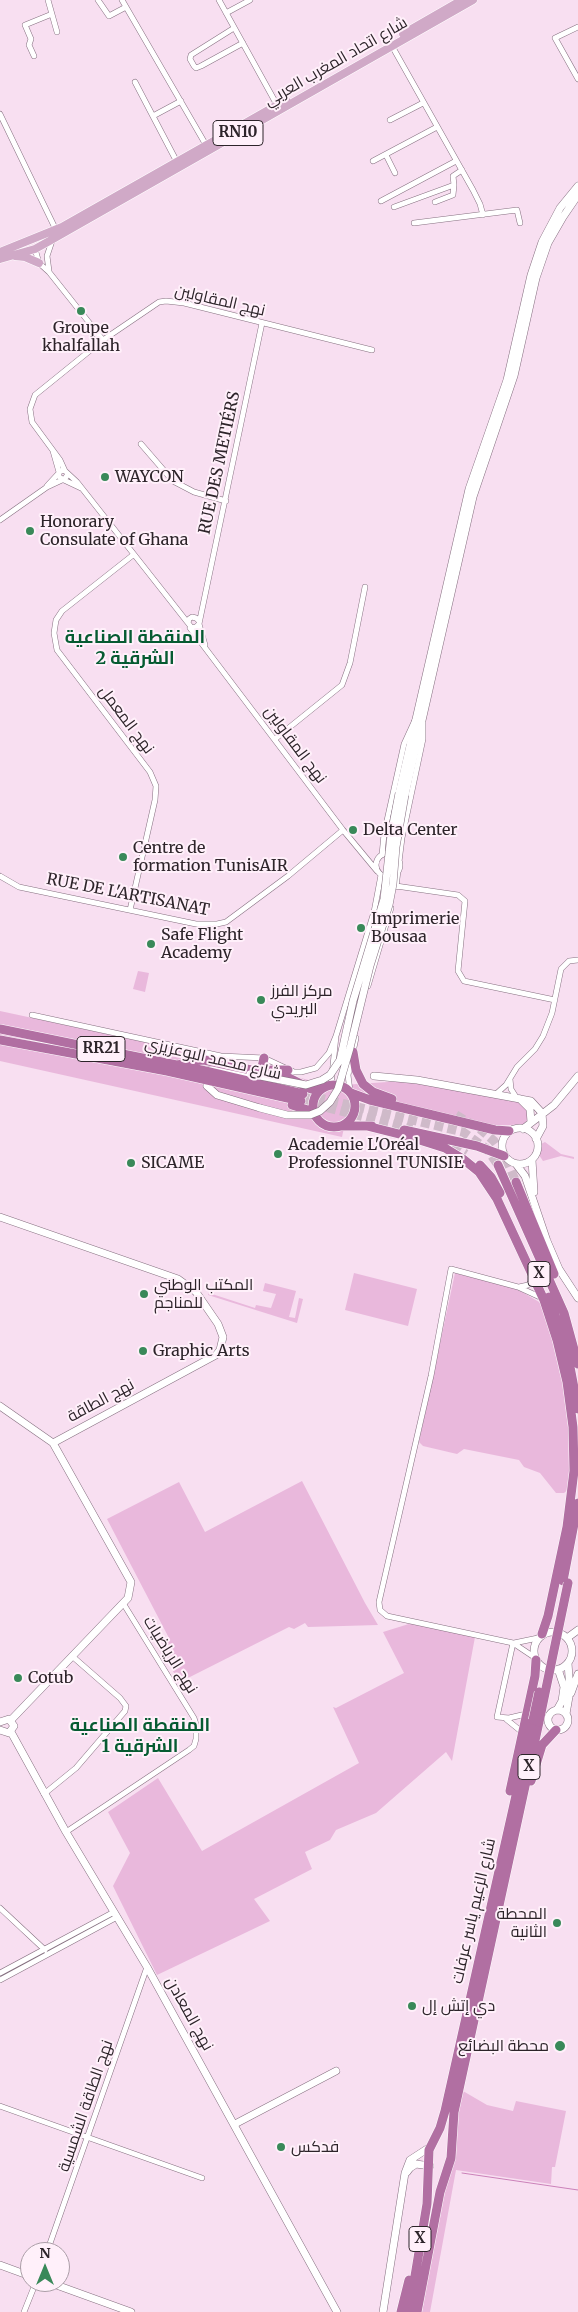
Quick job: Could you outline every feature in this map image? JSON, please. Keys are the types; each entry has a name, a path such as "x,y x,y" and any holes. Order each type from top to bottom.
{"highway":[{"name":"شارع محمد البوعزيزي","path":"0,1029 202,1070 302,1098 0,1040"},
{"path":"353,1052 359,1078 373,1092 386,1098 456,1115"},
{"path":"262,1072 264,1058"},
{"path":"178,1065 204,1060 289,1078 311,1089 339,1085 370,1100 500,1131 509,1131"},
{"path":"262,1072 288,1070"},
{"name":"شارع محمد البوعزيزي","path":"166,1071 188,1081 299,1106 314,1112"},
{"path":"327,1086 314,1099 314,1112 325,1125 393,1128 477,1146 504,1156"},
{"path":"342,1126 350,1120 355,1112 355,1102 351,1092"},
{"path":"368,1126 445,1148 471,1165 497,1199 544,1300 568,1382 573,1427 574,1471 567,1526 548,1616 540,1636"},
{"name":"X","path":"466,1154 483,1168 497,1186 545,1287 565,1345 578,1409"},
{"name":"X","path":"498,1165 564,1313 578,1364"},
{"path":"516,1182 565,1301 578,1346"},
{"path":"566,1582 578,1503"},
{"path":"506,1837 504,1823 522,1732 533,1719 578,1533"},
{"path":"533,1719 535,1658"},
{"name":"شارع الزعيم ياسر عرفات","path":"417,2312 440,2192 452,2152 454,2112 518,1811 533,1719"},
{"name":"شارع الزعيم ياسر عرفات","path":"409,2312 419,2241 427,2204 430,2146 440,2128 445,2111 533,1719"},
{"path":"518,1811 527,1796 542,1744 556,1730"},
{"name":"X","path":"401,2312 419,2241"},
{"name":"X","path":"422,2312 425,2271"}],"main road":[{"name":"شارع اتحاد المغرب العربي","path":"0,252 56,230 178,164 462,0"},
{"name":"شارع اتحاد المغرب العربي","path":"4,258 35,249 178,164 206,145 277,105 296,97 392,46 473,0"},
{"path":"35,249 47,235 56,230"},
{"path":"4,258 25,257 39,263"}],"street":[{"path":"48,0 57,32"},
{"path":"98,0 109,16 126,7"},
{"path":"122,0 206,145"},
{"path":"219,0 277,105"},
{"path":"226,13 250,0"},
{"path":"34,56 29,45 31,39 25,25 52,14"},
{"path":"578,27 555,38 578,79"},
{"path":"234,28 191,55 190,59 196,68 242,42"},
{"path":"392,46 436,127 462,170 480,204 482,215"},
{"path":"135,82 178,164"},
{"path":"153,116 181,101"},
{"path":"390,120 423,103"},
{"path":"0,114 56,230"},
{"path":"373,161 436,127"},
{"path":"386,155 395,173"},
{"path":"381,201 456,161"},
{"path":"435,202 453,194 453,175 462,170"},
{"path":"394,206 454,185"},
{"path":"351,1092 348,1075 364,999 396,886 402,838 423,739 420,719 469,489 507,380 536,256 560,208 578,186"},
{"path":"202,1070 226,1070 306,1085 322,1080 330,1075 339,1062 353,1001 384,899 391,835 473,498 514,376 536,278 548,243 562,217 578,196"},
{"path":"414,223 517,210 520,224"},
{"path":"49,272 47,256 53,239"},
{"path":"35,249 39,263 49,272 104,340"},
{"name":"نهج المقاولين","path":"372,350 166,301 152,307 104,340 37,392 31,402 32,422 66,472 81,488 189,625 343,830 379,873"},
{"name":"RUE DES METIÉRS","path":"199,622 262,323"},
{"path":"141,444 173,481 194,492 226,501"},
{"name":"نهج المقاولين","path":"53,451 58,473 63,480 81,488"},
{"path":"0,520 47,487 63,480 66,472 58,473 47,487"},
{"name":"نهج المعمل","path":"130,910 156,800 156,786 150,772 57,650 54,633 56,620 62,611 133,555"},
{"path":"275,738 342,685 350,663 365,587"},
{"path":"177,611 193,617 199,622 194,628 189,625 188,619 193,617 202,609"},
{"name":"نهج المقاولين","path":"199,622 207,650"},
{"path":"32,1015 221,1056 264,1058 288,1070 301,1072 316,1068 329,1053 336,1036 374,912 379,873 376,864 381,856 404,744 411,726 420,719"},
{"path":"207,1086 217,1095 287,1115 310,1115 320,1111 330,1102 338,1089 348,1056 370,966 389,905 393,884 402,794"},
{"name":"RUE DE L'ARTISANAT","path":"0,876 19,887 196,924 226,922 288,876 343,830"},
{"path":"363,855 381,856 392,854 399,862"},
{"path":"379,873 390,877 398,871"},
{"path":"396,886 458,895 465,901 458,971 464,981 555,1000"},
{"path":"496,1094 544,1036 550,1021 561,969 569,961 578,960"},
{"path":"327,1086 336,1036"},
{"path":"374,1076 416,1080 531,1101 542,1113 543,1126 536,1139"},
{"path":"523,1129 560,1099 578,1076"},
{"path":"510,1079 510,1089 530,1109 531,1122"},
{"path":"516,1164 524,1164 532,1160 537,1152 536,1139 531,1132 523,1129 509,1131 502,1143 504,1156 516,1164 525,1176 552,1255 578,1298"},
{"path":"532,1160 534,1198"},
{"name":"نهج الطاقة","path":"0,1217 178,1279 196,1292 218,1324 223,1337 220,1350 216,1355 53,1443"},
{"path":"544,1300 518,1287 451,1269 430,1376 379,1602 380,1610 386,1616 513,1643 535,1658 544,1668 558,1669 568,1663"},
{"path":"518,1287 528,1285 535,1278"},
{"path":"0,1406 53,1443 129,1575 131,1588 128,1598 72,1656 4,1718 14,1726 11,1732 4,1733 0,1730"},
{"name":"نهج الرياضيات","path":"66,1832 189,1750 194,1746 196,1739 194,1718 123,1603"},
{"path":"568,1638 578,1630"},
{"path":"513,1643 556,1631 568,1638 572,1647 568,1663 570,1695"},
{"path":"535,1658 534,1647 540,1636"},
{"path":"572,1647 578,1641"},
{"path":"513,1643 497,1717 533,1719"},
{"path":"44,1794 76,1768 125,1711 126,1706 120,1698 72,1656"},
{"path":"558,1669 564,1687 562,1701 557,1710 550,1713 548,1720 551,1727 556,1730 561,1730 567,1726 568,1719 566,1714 570,1695 578,1674"},
{"path":"557,1710 566,1714"},
{"path":"503,1718 516,1725 522,1732"},
{"name":"نهج المعادن","path":"11,1732 44,1794 147,1967 337,2312"},
{"path":"0,1908 46,1951"},
{"path":"0,1973 116,1915"},
{"path":"0,1980 46,1951"},
{"name":"نهج الطاقة الشمسية","path":"51,2242 147,1967"},
{"path":"235,2124 336,2071"},
{"path":"0,2106 202,2178"},
{"path":"384,2312 404,2180 410,2160 430,2146"},
{"path":"404,2180 413,2166 422,2164 430,2166"},
{"path":"0,2265 20,2272"},
{"path":"70,2290 131,2312"},
{"path":"24,2312 32,2292"}],"shaded area":[{"path":"138,971 149,973 145,992 133,989"},
{"path":"0,1011 265,1068 319,1083 342,1085 403,1081 518,1101 525,1105 529,1118 524,1124 496,1126 351,1096 342,1137 0,1061"},
{"path":"545,1142 561,1154 574,1157 574,1159 561,1156 543,1161 539,1155 541,1144"},
{"path":"354,1273 417,1289 408,1326 345,1310"},
{"path":"455,1273 517,1289 551,1309 567,1370 571,1487 564,1493 556,1493 540,1473 524,1467 519,1460 464,1449 457,1454 423,1446 419,1442"},
{"path":"265,1283 296,1291 289,1317 295,1318 299,1298 303,1299 297,1323 208,1295 209,1293 255,1308 256,1305 271,1308 276,1294 263,1291"},
{"path":"302,1481 378,1625 308,1627 305,1623 294,1629 289,1627 180,1682 157,1647 170,1640 107,1519 179,1482 205,1532"},
{"path":"412,1623 475,1637 452,1761 446,1752 376,1813 336,1830 330,1840 305,1852 312,1869 254,1899 270,1921 157,1975 113,1886 130,1853 108,1812 158,1778 202,1851 359,1763 333,1707 336,1708 404,1673 383,1632"},
{"path":"463,2091 487,2105 513,2111 516,2101 566,2111 555,2167 552,2167 551,2184 456,2170 430,2312 422,2312 443,2185"}],"waterway":[{"path":"462,2173 578,2190"}],"tunnel":[{"path":"303,1094 463,1132 487,1149 498,1165"},
{"path":"301,1101 412,1129"},
{"path":"456,1115 480,1129 494,1141 505,1156 516,1182"},
{"path":"441,1139 466,1154"}],"place":[{"name":"Groupe khalfallah","path":"81,311"},
{"name":"WAYCON","path":"105,477"},
{"name":"Honorary Consulate of Ghana","path":"30,531"},
{"name":"Delta Center","path":"353,830"},
{"name":"Centre de formation TunisAIR","path":"123,857"},
{"name":"Imprimerie Bousaa","path":"361,928"},
{"name":"Safe Flight Academy","path":"151,944"},
{"name":"مركز الفرز البريدي","path":"261,1000"},
{"name":"Academie L'Oréal Professionnel TUNISIE","path":"278,1154"},
{"name":"SICAME","path":"131,1163"},
{"name":"المكتب الوطني للمناجم","path":"144,1294"},
{"name":"Graphic Arts","path":"143,1351"},
{"name":"Cotub","path":"18,1678"},
{"name":"المحطة الثانية","path":"557,1923"},
{"name":"دي إتش إل","path":"412,2006"},
{"name":"محطة البضائع","path":"560,2046"},
{"name":"فدكس","path":"281,2147"}],"district":[{"name":"المنقطة الصناعية الشرقية 2","path":"135,648"},
{"name":"المنقطة الصناعية الشرقية 1","path":"140,1736"}]}
